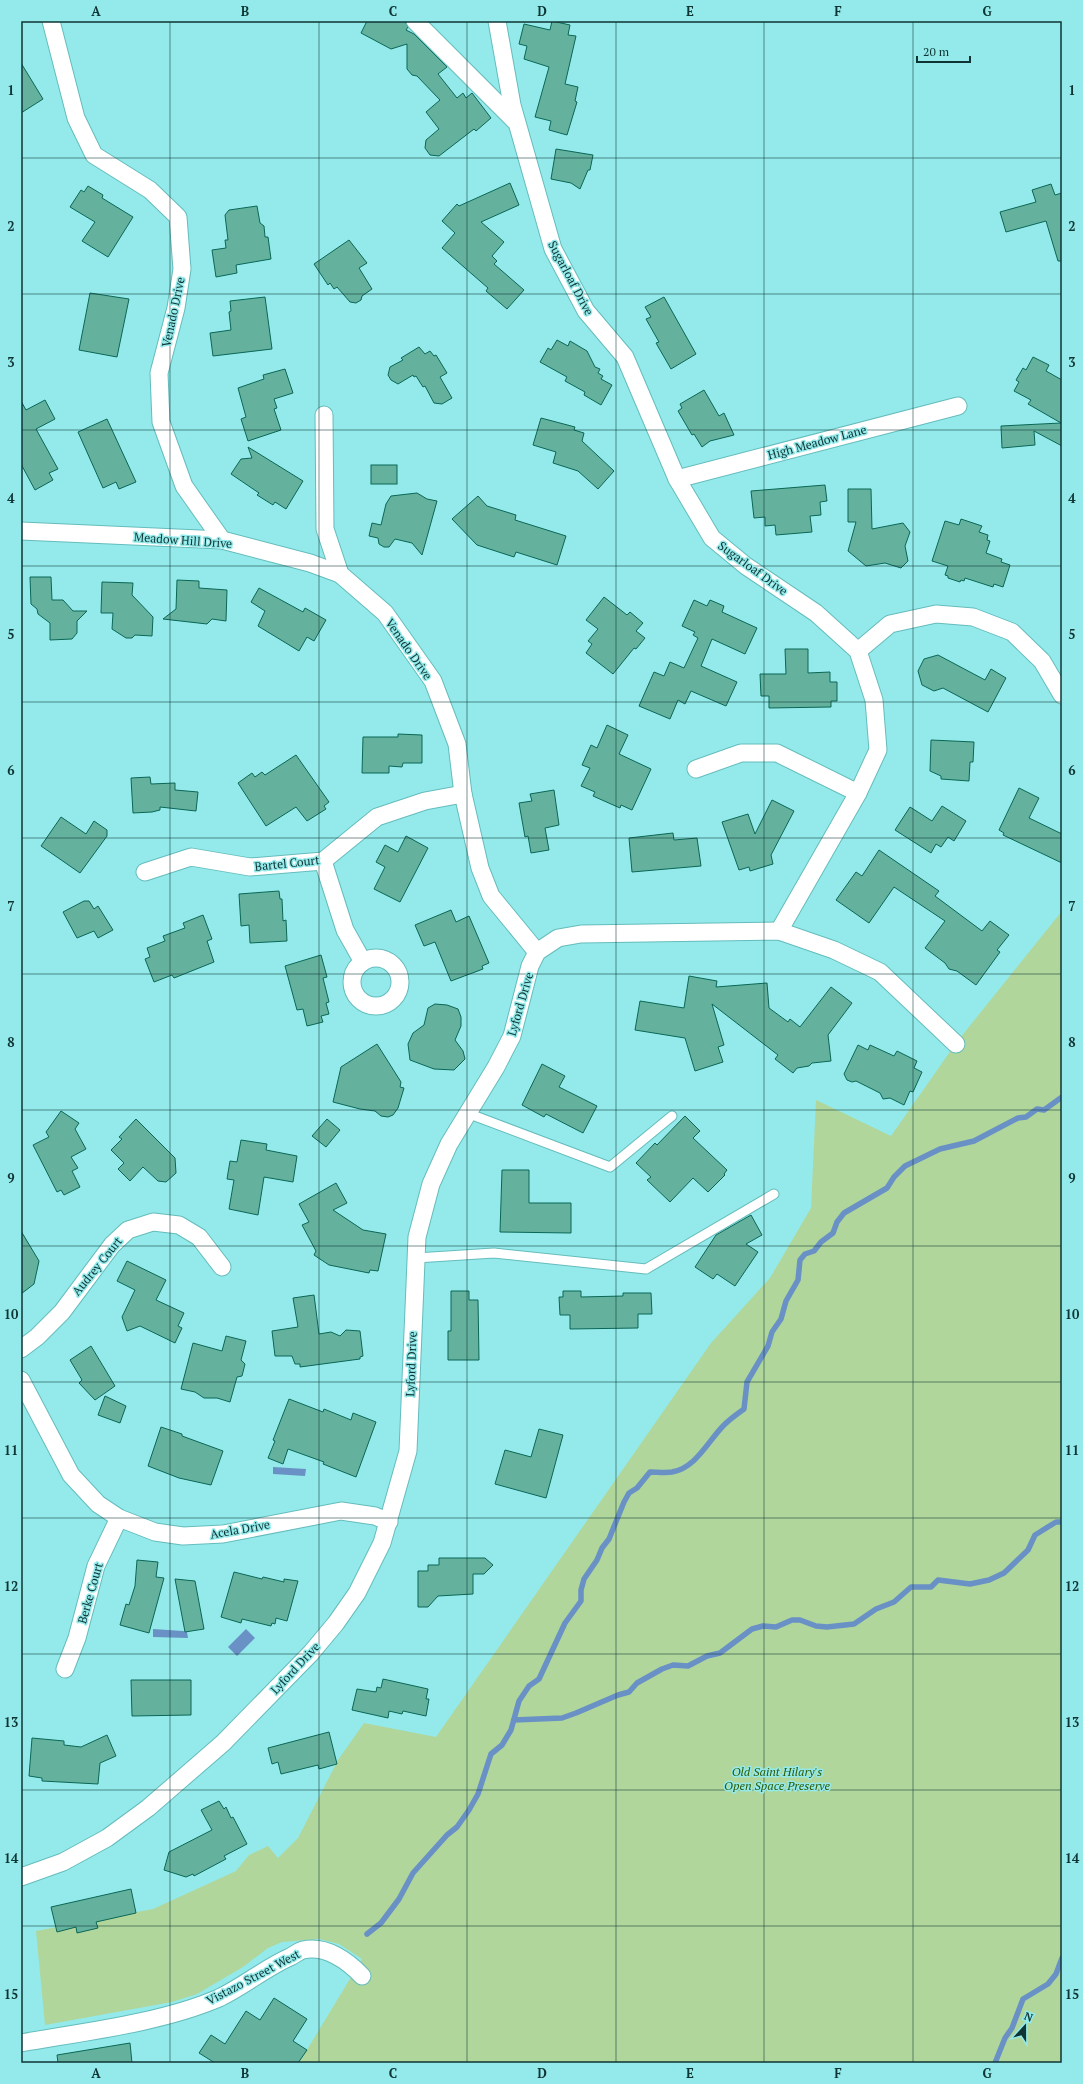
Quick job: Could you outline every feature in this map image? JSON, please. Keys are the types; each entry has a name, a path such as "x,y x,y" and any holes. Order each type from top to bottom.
{"street":[{"name":"Venado Drive","path":"51,21 76,118 94,155 150,190 178,217 182,269 176,308 159,373 161,422 184,486 222,540"},
{"name":"Sugarloaf Drive","path":"415,21 517,123"},
{"name":"Sugarloaf Drive","path":"497,21 512,105 553,248 586,311 625,357 677,479 712,538 746,566 816,613 858,651 874,700 878,750 858,793 779,931"},
{"name":"High Meadow Lane","path":"677,479 958,406"},
{"path":"324,415 325,529 340,574"},
{"name":"Meadow Hill Drive","path":"21,531 222,540 310,563 340,574"},
{"name":"Venado Drive","path":"340,574 385,613 433,681 457,744 463,794 480,868 491,896 538,952"},
{"path":"858,651 890,624 936,614 973,617 1012,632 1042,661 1062,695"},
{"path":"696,769 740,753 777,753 858,793"},
{"name":"Bartel Court","path":"145,872 191,857 250,867 323,861 377,817 425,801 463,794"},
{"path":"323,861 345,930 363,962"},
{"name":"Lyford Drive","path":"21,1877 64,1862 107,1838 148,1808 223,1743 311,1653 336,1623 366,1577 389,1522 408,1451 417,1237 431,1184 449,1144 512,1036 530,966 538,952 558,938 581,934 779,931 834,950 880,972 956,1044"},
{"name":"Audrey Court","path":"21,1349 37,1337 62,1312 112,1245 128,1230 153,1222 180,1226 199,1237 222,1268"},
{"name":"Acela Drive","path":"21,1380 71,1474 98,1504 119,1518 155,1532 183,1536 223,1534 341,1511 375,1516 389,1522"},
{"name":"Berke Court","path":"65,1669 78,1638 96,1566 119,1518"},
{"name":"Vistazo Street West","path":"21,2042 107,2028 182,2011 219,1997 274,1964 303,1950 320,1951 337,1956 351,1964 362,1976"}],"lane":[{"path":"467,1113 610,1167 672,1116"},
{"path":"416,1258 494,1253 646,1269 774,1194"}],"green space":[{"name":"Old Saint Hilary's Open Space Preserve","path":"1062,911 1062,2063 299,2063 362,1959 339,1944 319,1939 282,1942 268,1948 243,1967 197,1994 172,2002 45,2025 36,1931 153,1909 236,1871 249,1855 268,1846 278,1858 298,1838 338,1760 364,1723 436,1737 711,1343 770,1278 811,1208 816,1100 891,1136 956,1043"}],"water":[{"path":"273,1467 306,1469 305,1476 273,1474"},
{"path":"153,1629 187,1632 188,1638 153,1637"},
{"path":"246,1629 255,1638 237,1656 228,1647"}],"building":[{"path":"367,21 405,21 408,27 406,30 414,34 447,67 438,74 457,98 463,93 466,98 472,93 491,118 476,131 474,129 439,156 430,155 425,148 426,140 439,129 426,112 440,100 417,76 412,75 407,69 407,44 391,49 361,33"},
{"path":"552,21 570,25 568,35 576,36 565,84 578,87 575,101 577,102 567,135 549,130 551,121 535,117 549,67 524,59 527,46 519,44 524,24 550,30"},
{"path":"21,63 43,99 21,113"},
{"path":"556,149 593,155 590,170 588,170 580,189 571,183 551,179"},
{"path":"510,183 519,205 481,222 504,242 492,256 497,261 494,264 524,290 507,309 486,291 488,288 442,248 455,233 442,221 457,204 459,206"},
{"path":"1051,184 1055,195 1062,193 1062,261 1058,261 1046,221 1006,232 1000,212 1036,202 1032,190"},
{"path":"88,186 103,195 102,198 133,217 108,257 82,241 95,222 70,207 81,190 84,192"},
{"path":"257,206 260,223 264,226 265,237 268,237 271,259 236,265 237,273 216,277 212,250 226,248 225,240 228,240 225,215 229,210"},
{"path":"349,240 367,263 359,268 372,289 362,296 361,300 356,303 350,302 337,287 334,289 330,283 328,285 314,264"},
{"path":"90,293 129,299 117,357 79,350"},
{"path":"265,297 272,349 213,356 210,333 231,330 229,312 231,311 230,301"},
{"path":"664,297 696,354 671,369 656,343 659,342 646,319 651,317 645,307"},
{"path":"557,340 568,346 570,341 587,351 595,367 600,369 598,373 603,376 601,379 612,385 601,405 584,395 585,392 565,381 567,377 540,362 548,348 551,350"},
{"path":"419,347 425,354 430,351 434,356 436,355 447,373 440,377 452,398 442,404 434,403 425,386 423,387 416,376 414,377 413,375 398,384 391,380 388,375 390,367 403,360 401,358"},
{"path":"1033,357 1049,365 1046,371 1062,380 1062,446 1034,431 1035,445 1002,448 1001,426 1061,423 1028,404 1031,400 1014,391 1019,382 1016,380 1023,368 1026,370"},
{"path":"285,369 293,393 274,399 277,408 274,409 281,430 248,441 241,419 246,417 238,388 264,379 263,375"},
{"path":"704,390 719,416 724,413 734,435 710,441 702,447 694,434 692,435 678,411 682,408 680,404"},
{"path":"45,400 55,419 36,429 58,469 49,473 53,480 35,490 21,464 21,401 26,410"},
{"path":"541,418 575,427 574,430 584,433 582,441 614,471 598,489 578,471 553,463 556,452 533,445"},
{"path":"107,419 136,482 119,489 116,482 103,488 78,432"},
{"path":"248,447 303,481 286,509 275,502 273,505 257,495 259,493 231,474 241,459 252,458"},
{"path":"371,465 397,465 397,484 371,484"},
{"path":"825,485 827,501 820,502 821,515 810,516 812,532 776,535 775,525 765,526 765,517 754,518 751,491"},
{"path":"848,489 871,489 872,529 903,523 910,532 905,546 908,561 901,568 885,563 866,566 848,551 856,522 848,522"},
{"path":"417,493 427,499 437,501 422,555 412,543 395,539 389,547 384,547 379,544 378,538 369,536 372,523 381,525 386,504 391,496"},
{"path":"478,496 487,506 516,515 515,520 566,536 557,565 516,552 514,557 477,545 452,519"},
{"path":"961,519 982,526 979,532 988,535 987,540 990,541 986,553 1002,559 1001,562 1010,565 1003,587 994,584 993,587 965,578 964,581 961,580 960,582 948,578 948,576 945,575 948,566 932,561 945,521 959,525"},
{"path":"30,577 51,577 52,600 63,600 73,611 87,611 77,621 77,633 72,639 50,640 50,623 38,614 37,609 31,604"},
{"path":"177,580 199,581 199,588 227,590 226,621 212,619 207,624 163,619 176,609"},
{"path":"102,582 133,583 132,595 153,617 152,636 135,635 132,638 126,638 112,629 113,613 101,613"},
{"path":"259,588 303,612 305,608 326,620 314,641 307,637 299,651 258,626 265,611 251,602"},
{"path":"604,597 627,615 630,612 643,623 636,631 645,638 636,649 634,648 613,674 586,653 592,644 588,641 598,629 586,620"},
{"path":"694,600 707,606 710,600 724,606 722,612 757,628 745,654 712,639 701,666 737,682 726,706 691,691 685,704 678,700 670,719 639,706 654,672 664,676 670,662 684,668 698,638 693,635 695,632 682,626"},
{"path":"785,649 808,649 808,673 830,672 830,682 837,682 837,701 831,701 831,707 769,708 769,696 761,696 760,674 786,674"},
{"path":"938,655 985,680 991,669 1006,678 988,712 943,688 934,691 922,685 918,671 924,659"},
{"path":"607,725 628,735 619,754 651,769 632,810 621,805 620,808 593,796 595,792 581,786 590,768 582,765 591,745 597,748"},
{"path":"398,734 422,735 422,763 403,763 402,767 389,766 389,773 362,773 363,737 398,737"},
{"path":"931,740 974,742 973,762 970,762 969,781 941,779 941,776 930,771"},
{"path":"296,755 329,802 324,806 326,809 307,821 296,807 266,826 238,783 252,773 255,777 262,772 265,775"},
{"path":"150,777 151,784 175,783 175,790 198,792 196,811 160,807 160,810 152,812 133,813 131,778"},
{"path":"1019,788 1039,798 1029,818 1062,834 1062,863 1003,835 1004,833 999,830"},
{"path":"554,790 559,825 545,828 549,850 531,853 528,836 525,837 519,803 532,801 530,794"},
{"path":"772,800 794,811 771,855 773,864 750,871 749,867 739,870 722,822 748,814 755,834"},
{"path":"942,806 966,821 954,841 948,837 941,847 936,844 931,853 895,830 910,807 932,821"},
{"path":"61,817 86,834 94,821 107,830 107,836 80,873 41,846"},
{"path":"673,833 674,840 697,838 701,866 632,872 629,838"},
{"path":"406,836 428,848 400,902 374,889 385,867 376,862 385,845 398,852"},
{"path":"879,850 939,891 935,896 982,931 990,921 1009,935 997,950 1000,952 976,985 957,971 949,969 945,963 925,948 945,921 894,887 869,923 836,900 856,872 862,876"},
{"path":"279,891 280,899 282,899 283,921 286,920 287,941 250,943 249,925 241,926 239,894"},
{"path":"84,901 89,901 94,909 98,906 113,930 98,938 94,931 77,938 63,912"},
{"path":"451,910 456,922 469,916 489,963 482,966 483,969 451,981 435,942 424,946 415,925"},
{"path":"203,915 212,939 207,941 214,962 174,978 172,975 154,982 145,959 150,957 147,948 165,941 163,936 185,928 183,923"},
{"path":"321,955 327,977 323,978 329,1002 326,1003 329,1014 321,1016 323,1022 307,1026 303,1009 297,1010 285,966"},
{"path":"689,976 717,981 716,987 767,983 769,1008 788,1022 790,1019 800,1027 831,987 852,1003 828,1035 831,1061 812,1063 809,1066 797,1068 793,1073 775,1059 778,1055 712,1004 724,1045 718,1047 723,1062 695,1071 685,1038 635,1030 640,1001 684,1008"},
{"path":"435,1004 447,1005 458,1009 461,1017 461,1026 455,1040 463,1051 465,1059 454,1070 434,1069 410,1060 408,1044 413,1033 424,1025 428,1008"},
{"path":"377,1044 401,1082 400,1087 404,1088 398,1108 393,1115 388,1117 381,1116 375,1111 333,1102 341,1067"},
{"path":"858,1045 868,1050 870,1045 894,1056 897,1051 917,1061 914,1068 922,1072 913,1092 910,1091 904,1105 890,1098 883,1099 880,1093 856,1081 852,1082 847,1080 844,1074"},
{"path":"542,1064 565,1076 559,1087 597,1106 583,1133 546,1114 544,1117 522,1105"},
{"path":"61,1111 79,1123 75,1129 86,1149 71,1157 78,1168 72,1171 80,1187 64,1195 61,1190 57,1192 33,1145 49,1137 46,1132"},
{"path":"685,1116 700,1131 693,1138 727,1170 724,1174 725,1175 708,1192 693,1178 670,1202 647,1180 651,1177 636,1163 655,1143 657,1145"},
{"path":"136,1119 175,1158 176,1173 166,1182 158,1181 143,1167 130,1181 118,1169 124,1163 111,1150 122,1139 119,1137"},
{"path":"327,1119 340,1130 326,1147 312,1136"},
{"path":"241,1140 267,1144 266,1150 297,1156 293,1182 264,1177 258,1215 229,1209 234,1180 227,1179 230,1161 237,1162"},
{"path":"502,1170 529,1170 529,1203 571,1203 571,1233 500,1232"},
{"path":"336,1183 347,1203 333,1210 363,1230 386,1234 378,1271 370,1270 369,1273 329,1265 314,1255 316,1251 302,1225 309,1222 299,1204"},
{"path":"751,1215 762,1235 746,1244 758,1252 735,1286 717,1274 713,1279 695,1267 716,1235"},
{"path":"21,1231 39,1261 34,1284 21,1294"},
{"path":"127,1261 166,1280 156,1300 184,1313 178,1326 182,1328 175,1343 140,1326 127,1331 122,1317 135,1290 117,1281"},
{"path":"451,1291 469,1291 469,1300 478,1300 479,1360 448,1360 448,1331 451,1331"},
{"path":"563,1291 581,1291 581,1297 623,1296 623,1293 651,1293 652,1314 638,1314 638,1328 570,1329 570,1315 560,1315 559,1297 563,1297"},
{"path":"314,1295 319,1334 331,1332 340,1336 346,1330 360,1331 363,1356 360,1357 360,1359 300,1367 300,1364 295,1364 292,1356 275,1356 272,1331 298,1327 293,1298"},
{"path":"226,1336 246,1341 241,1360 245,1364 242,1376 237,1377 230,1402 217,1398 204,1398 195,1392 181,1389 193,1343 222,1351"},
{"path":"91,1346 115,1386 95,1400 79,1383 82,1380 70,1360"},
{"path":"105,1396 126,1406 120,1423 98,1415"},
{"path":"289,1399 323,1412 324,1409 351,1420 353,1413 376,1422 356,1477 323,1464 324,1462 288,1449 283,1464 268,1458 275,1441 273,1440"},
{"path":"161,1427 223,1451 211,1485 179,1478 148,1466"},
{"path":"539,1429 563,1435 546,1498 495,1484 505,1450 531,1457"},
{"path":"439,1558 485,1558 493,1565 484,1574 473,1574 473,1594 438,1596 428,1607 418,1607 418,1571 428,1571 428,1565 439,1565"},
{"path":"137,1560 158,1562 156,1577 164,1578 149,1633 120,1625 126,1604 129,1605 135,1586"},
{"path":"234,1572 262,1579 263,1577 284,1582 284,1579 298,1581 287,1621 276,1618 275,1624 272,1623 271,1626 242,1619 241,1623 221,1617"},
{"path":"175,1579 195,1581 204,1629 185,1632"},
{"path":"383,1679 428,1689 426,1699 429,1699 426,1716 403,1711 402,1714 389,1711 388,1718 352,1710 357,1689 376,1692 377,1687 381,1688"},
{"path":"131,1680 191,1680 191,1715 132,1716"},
{"path":"329,1732 337,1764 319,1769 318,1765 281,1774 278,1762 272,1764 268,1748"},
{"path":"107,1735 116,1756 100,1763 98,1784 42,1781 42,1778 29,1776 32,1738 64,1741 64,1745 81,1747"},
{"path":"219,1801 224,1809 226,1807 231,1818 233,1817 247,1844 224,1856 226,1859 194,1876 193,1874 186,1877 164,1870 169,1852 212,1830 201,1810"},
{"path":"131,1889 136,1913 96,1922 98,1928 77,1933 76,1927 57,1932 51,1907"},
{"path":"274,1998 307,2019 293,2041 307,2050 298,2063 215,2063 199,2053 211,2035 225,2044 246,2011 260,2020"},
{"path":"130,2043 132,2063 58,2063 57,2055"}],"waterway":[{"path":"367,1934 381,1923 399,1899 413,1873 447,1835 457,1827 469,1810 478,1794 491,1754 502,1745 511,1730 519,1701 529,1686 539,1679 565,1623 581,1601 581,1590 584,1579 609,1539 629,1493 637,1488 650,1472 672,1472 695,1460 718,1431 744,1409 747,1382 768,1346 772,1332 781,1319 786,1301 798,1280 800,1260 805,1254 814,1251 821,1242 833,1233 837,1222 844,1213 887,1188 894,1177 905,1166 940,1149 974,1141 1018,1118 1026,1117 1037,1109 1044,1110 1062,1097"},
{"path":"514,1720 562,1718 576,1713 618,1695 629,1692 637,1683 662,1669 673,1665 688,1666 707,1656 720,1653 752,1629 763,1626 776,1627 792,1620 800,1620 816,1626 827,1627 854,1624 876,1609 894,1602 911,1587 931,1587 938,1580 970,1584 989,1580 1004,1573 1028,1550 1035,1535 1056,1522 1062,1522"},
{"path":"995,2063 1005,2038 1012,2028 1023,1999 1048,1984 1056,1974 1062,1958"}]}
